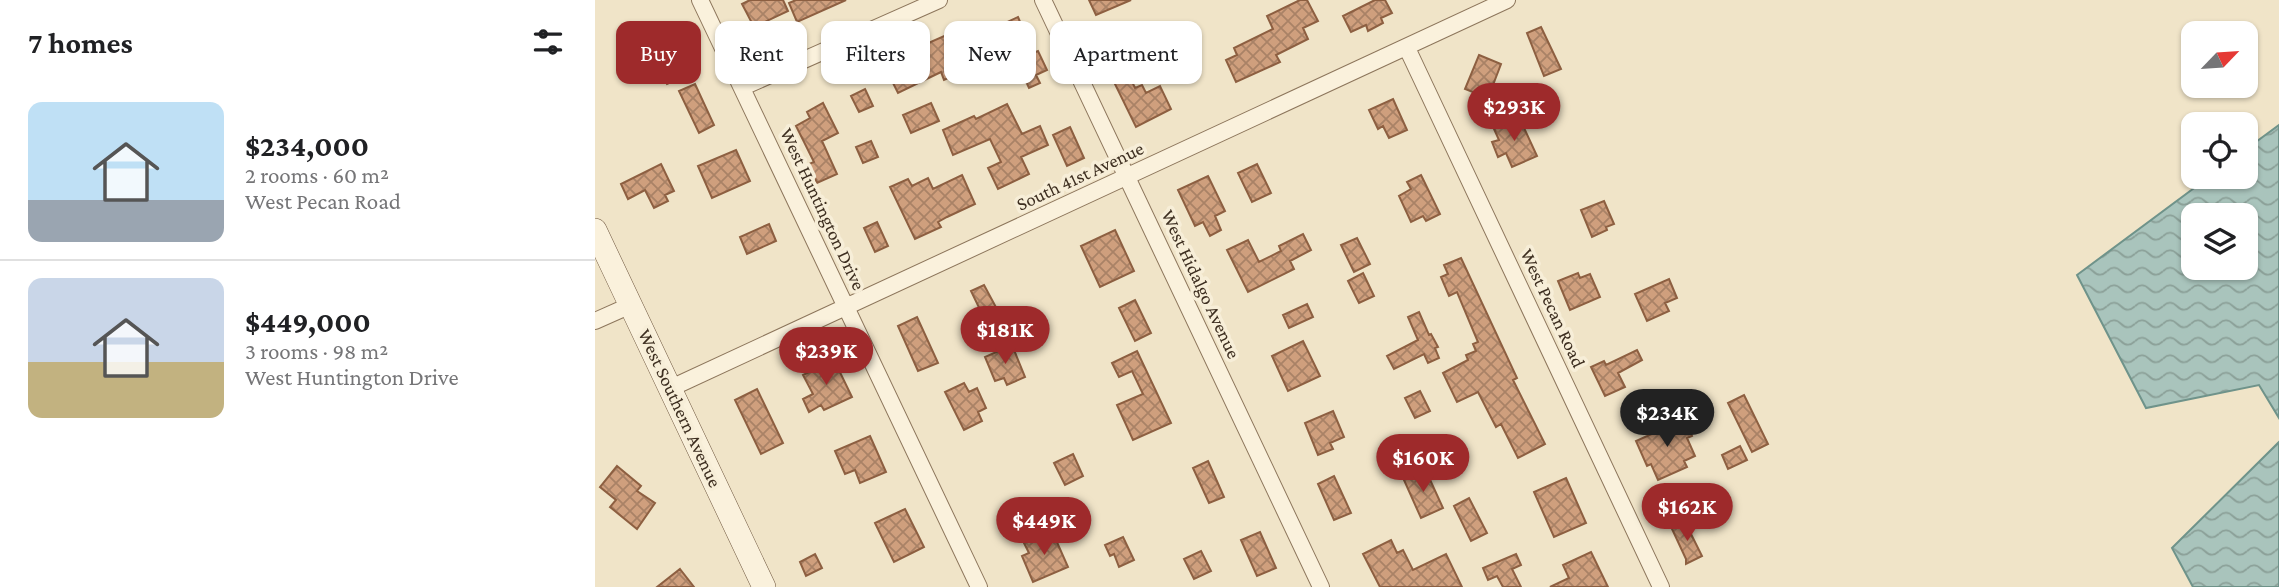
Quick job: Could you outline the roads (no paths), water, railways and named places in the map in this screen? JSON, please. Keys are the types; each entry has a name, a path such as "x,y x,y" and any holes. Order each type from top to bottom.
{"main road":[{"name":"West Southern Avenue","path":"595,230 764,587"}],"street":[{"name":"West Huntington Drive","path":"700,0 979,587"},
{"path":"743,87 939,0"},
{"name":"West Hidalgo Avenue","path":"1043,0 1321,587"},
{"name":"South 41st Avenue","path":"671,388 1507,0"},
{"name":"West Pecan Road","path":"1407,48 1661,587"},
{"path":"595,321 631,304"}],"water":[{"path":"2279,125 2279,418 2259,385 2146,408 2077,275 2193,189 2258,189 2258,140"},
{"path":"2279,442 2279,587 2193,587 2172,548"}]}
